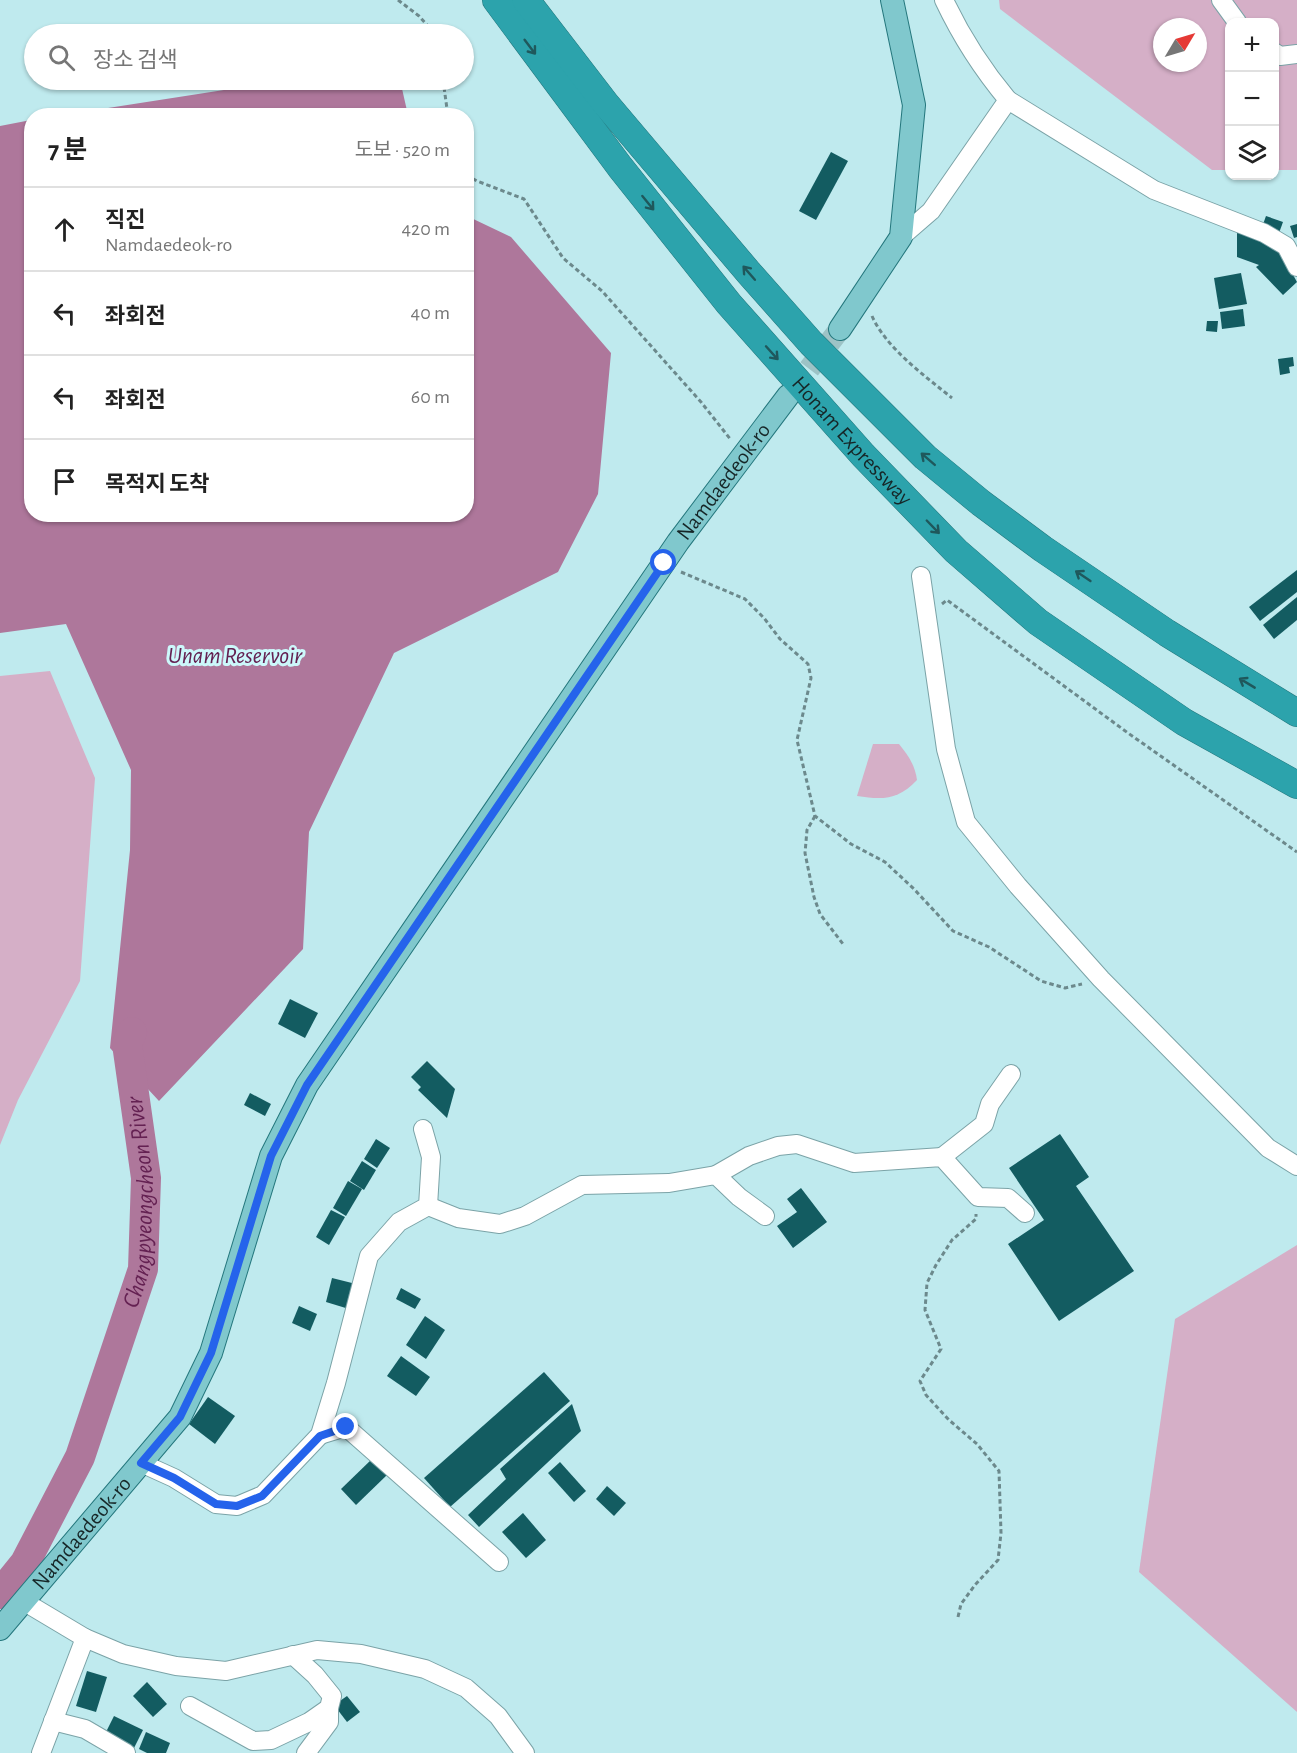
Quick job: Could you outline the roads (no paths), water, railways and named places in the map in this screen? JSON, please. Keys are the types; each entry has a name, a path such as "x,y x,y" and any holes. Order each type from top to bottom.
{"highway":[{"name":"Honam Expressway","path":"495,0 620,167 729,304 863,455 956,551 1038,622 1184,722 1297,785"},
{"name":"Honam Expressway","path":"526,0 606,104 749,273 828,360 925,457 1043,549 1167,633 1297,713"}],"main road":[{"path":"840,329 901,237 914,105 891,0"},
{"name":"Namdaedeok-ro","path":"0,1629 180,1417 211,1353 271,1156 307,1085 664,563 788,396"}],"street":[{"path":"944,0 958,30 991,80 1008,100 1154,189 1264,233 1286,246 1297,267"},
{"path":"1221,0 1234,18"},
{"path":"1279,55 1297,54"},
{"path":"901,237 931,211 1008,100"},
{"path":"921,576 946,748 966,822 1018,886 1101,980 1268,1148 1297,1166"},
{"path":"428,1206 458,1218 500,1224 525,1216 582,1185 669,1183 716,1174 749,1156 778,1146 797,1144 854,1163 942,1157 984,1124 990,1104 1011,1074"},
{"path":"423,1129 431,1157 428,1206"},
{"path":"942,1157 978,1197 1008,1198 1025,1213"},
{"path":"716,1174 739,1197 765,1216"},
{"path":"320,1436 369,1256 399,1222 428,1206"},
{"path":"141,1463 174,1478 216,1504 237,1506 262,1496 320,1436 346,1427 499,1562"},
{"path":"23,1601 85,1638 123,1654 176,1666 226,1671 317,1650 350,1653 425,1669 466,1688 498,1716 525,1753"},
{"path":"41,1753 85,1638"},
{"path":"293,1655 315,1675 332,1696 329,1722 306,1753"},
{"path":"190,1706 253,1741 271,1740 309,1722 329,1708"},
{"path":"53,1721 85,1729 126,1753"}],"water":[{"path":"224,90 402,90 406,108 108,108"},
{"name":"Unam Reservoir","path":"24,121 24,522 474,522 474,219 511,237 611,353 598,494 558,572 394,653 309,832 303,949 159,1101 110,1048 130,850 131,770 66,624 0,633 0,126"}],"waterway":[{"name":"Changpyeongcheon River","path":"0,1594 25,1563 80,1457 143,1269 146,1178 127,1044 132,1032"}],"tunnel":[{"path":"789,395 840,329"}]}
